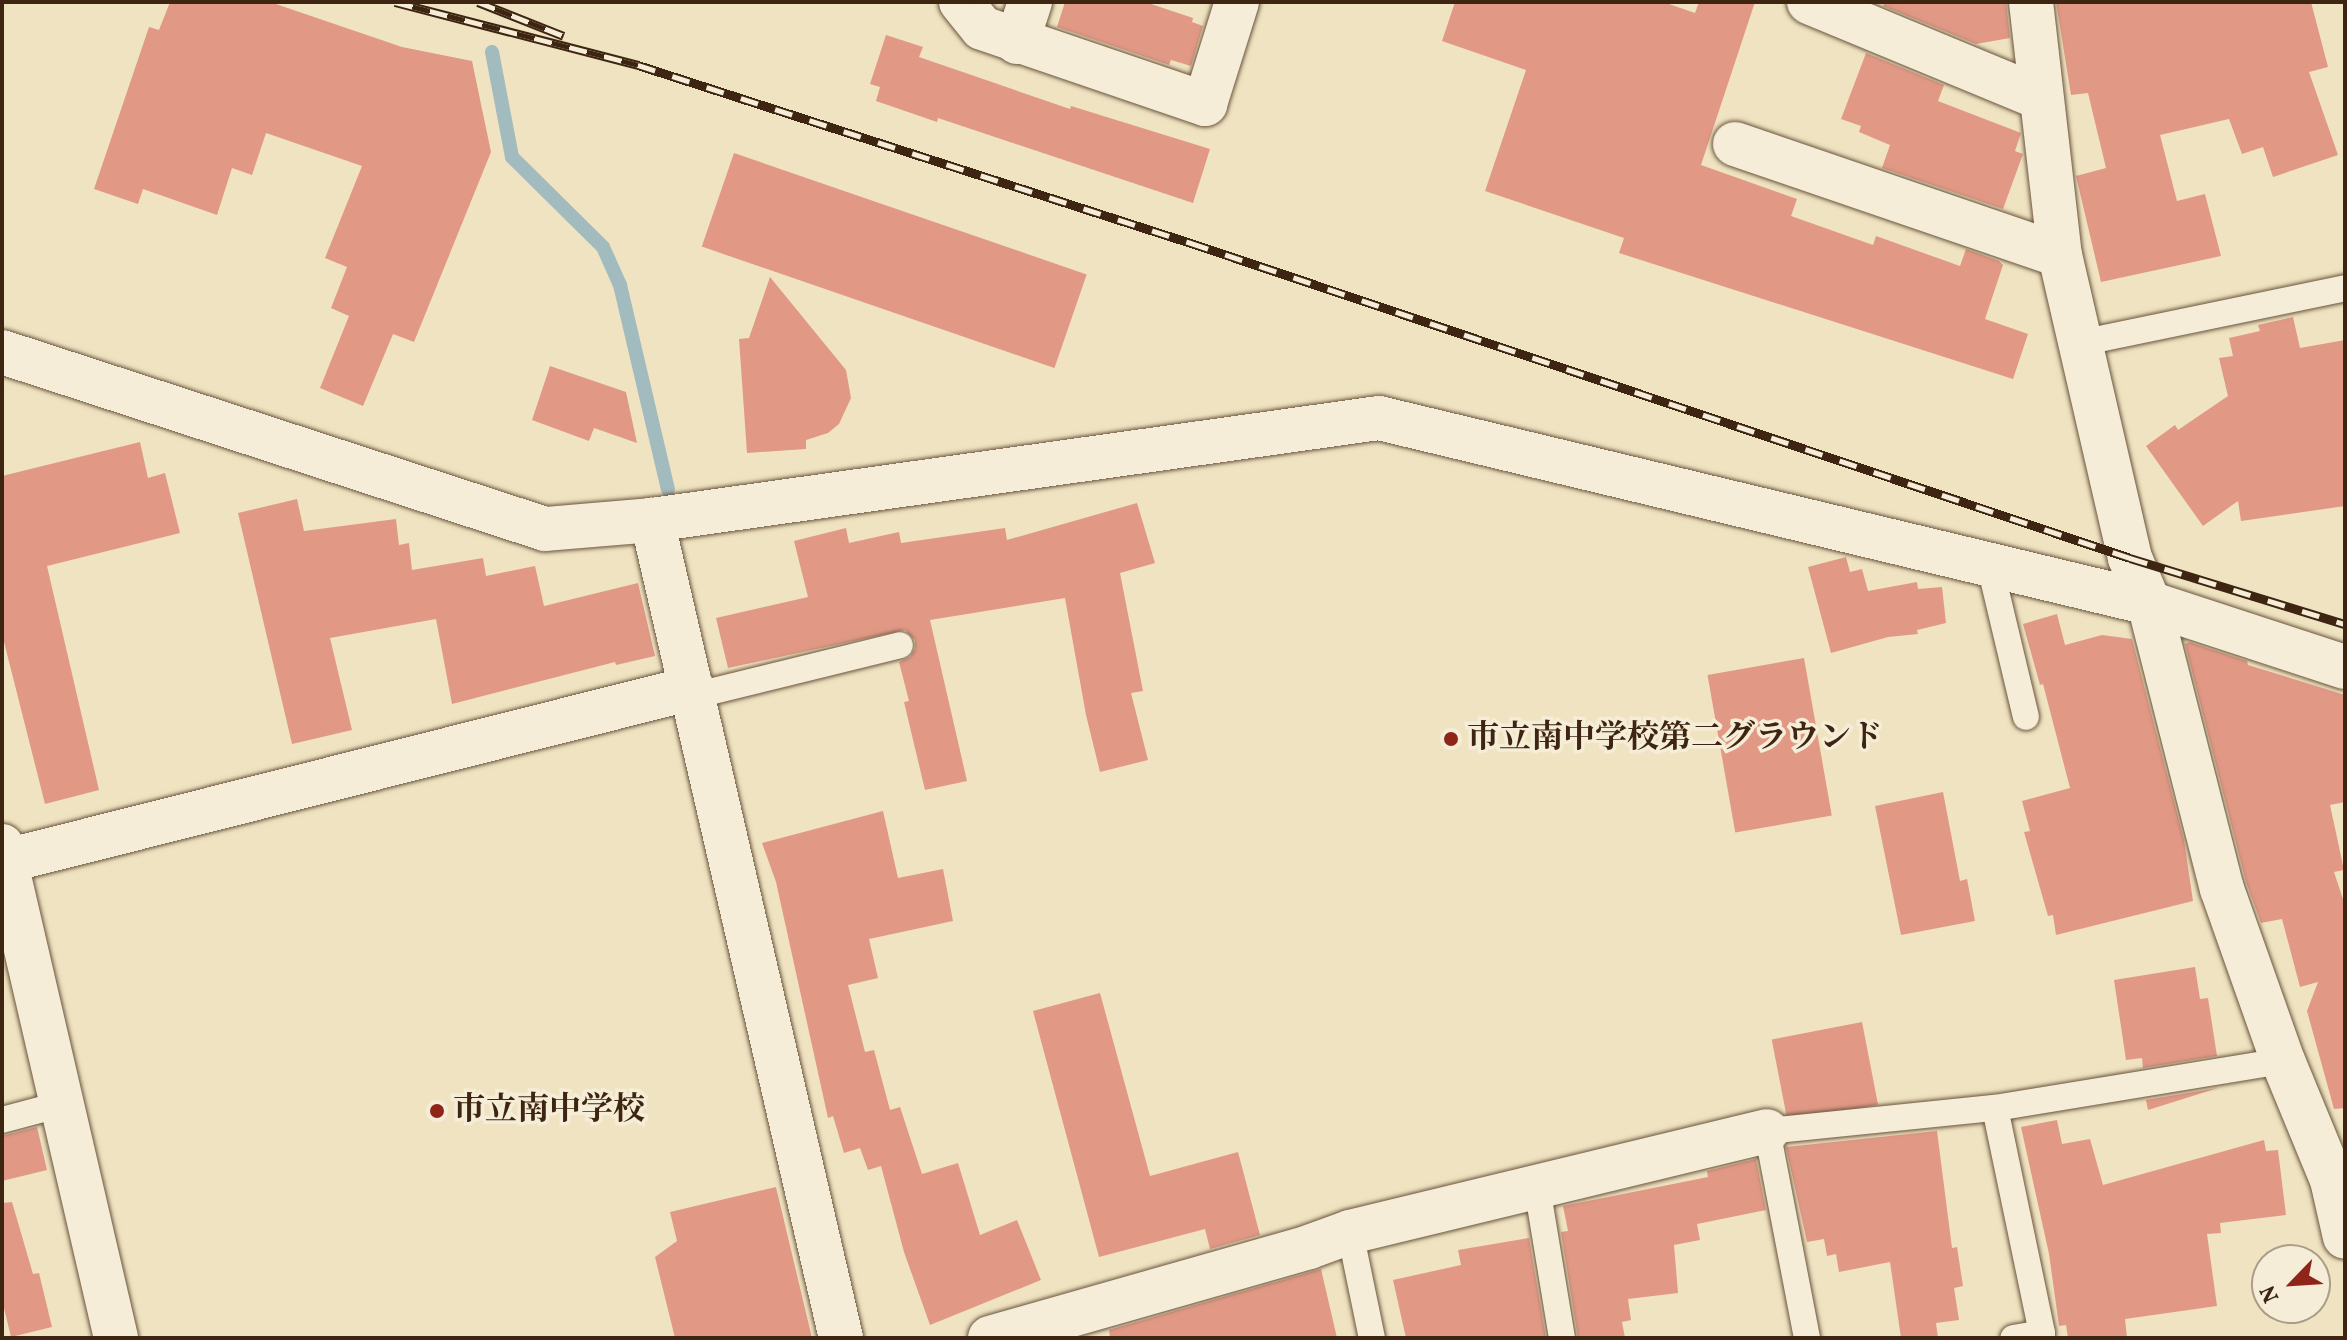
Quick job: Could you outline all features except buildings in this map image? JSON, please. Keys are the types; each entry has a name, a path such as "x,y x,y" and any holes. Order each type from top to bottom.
{"street":[{"path":"961,2 982,28 1023,22 1205,104 1237,2"},
{"path":"1809,2 2041,98"},
{"path":"2031,2 2060,255 2130,558 2149,603 2222,889 2283,1061 2332,1180 2345,1237"},
{"path":"1735,144 2060,255"},
{"path":"2,352 545,529 652,520 1379,418 2149,603 2345,667"},
{"path":"652,520 841,1338"},
{"path":"116,1338 3,856 692,692"},
{"path":"990,1338 1052,1330 1350,1232 1767,1131"}],"lane":[{"path":"2080,343 2345,288"},
{"path":"1990,566 2026,717"},
{"path":"692,692 900,645"},
{"path":"1807,1338 1767,1131 1995,1108 2283,1061"},
{"path":"2,1120 62,1104"},
{"path":"1995,1108 2042,1333 2013,1338"},
{"path":"1537,1187 1562,1338"},
{"path":"1350,1232 1372,1338"}],"waterway":[{"path":"492,52 512,157 603,247 620,285 668,489"}],"railway":[{"path":"395,2 638,65 1191,243 2130,558 2345,624"},
{"path":"478,2 564,36"}],"place":[{"name":"市立南中学校第二グラウンド","path":"1451,739"},
{"name":"市立南中学校","path":"437,1111"}]}
